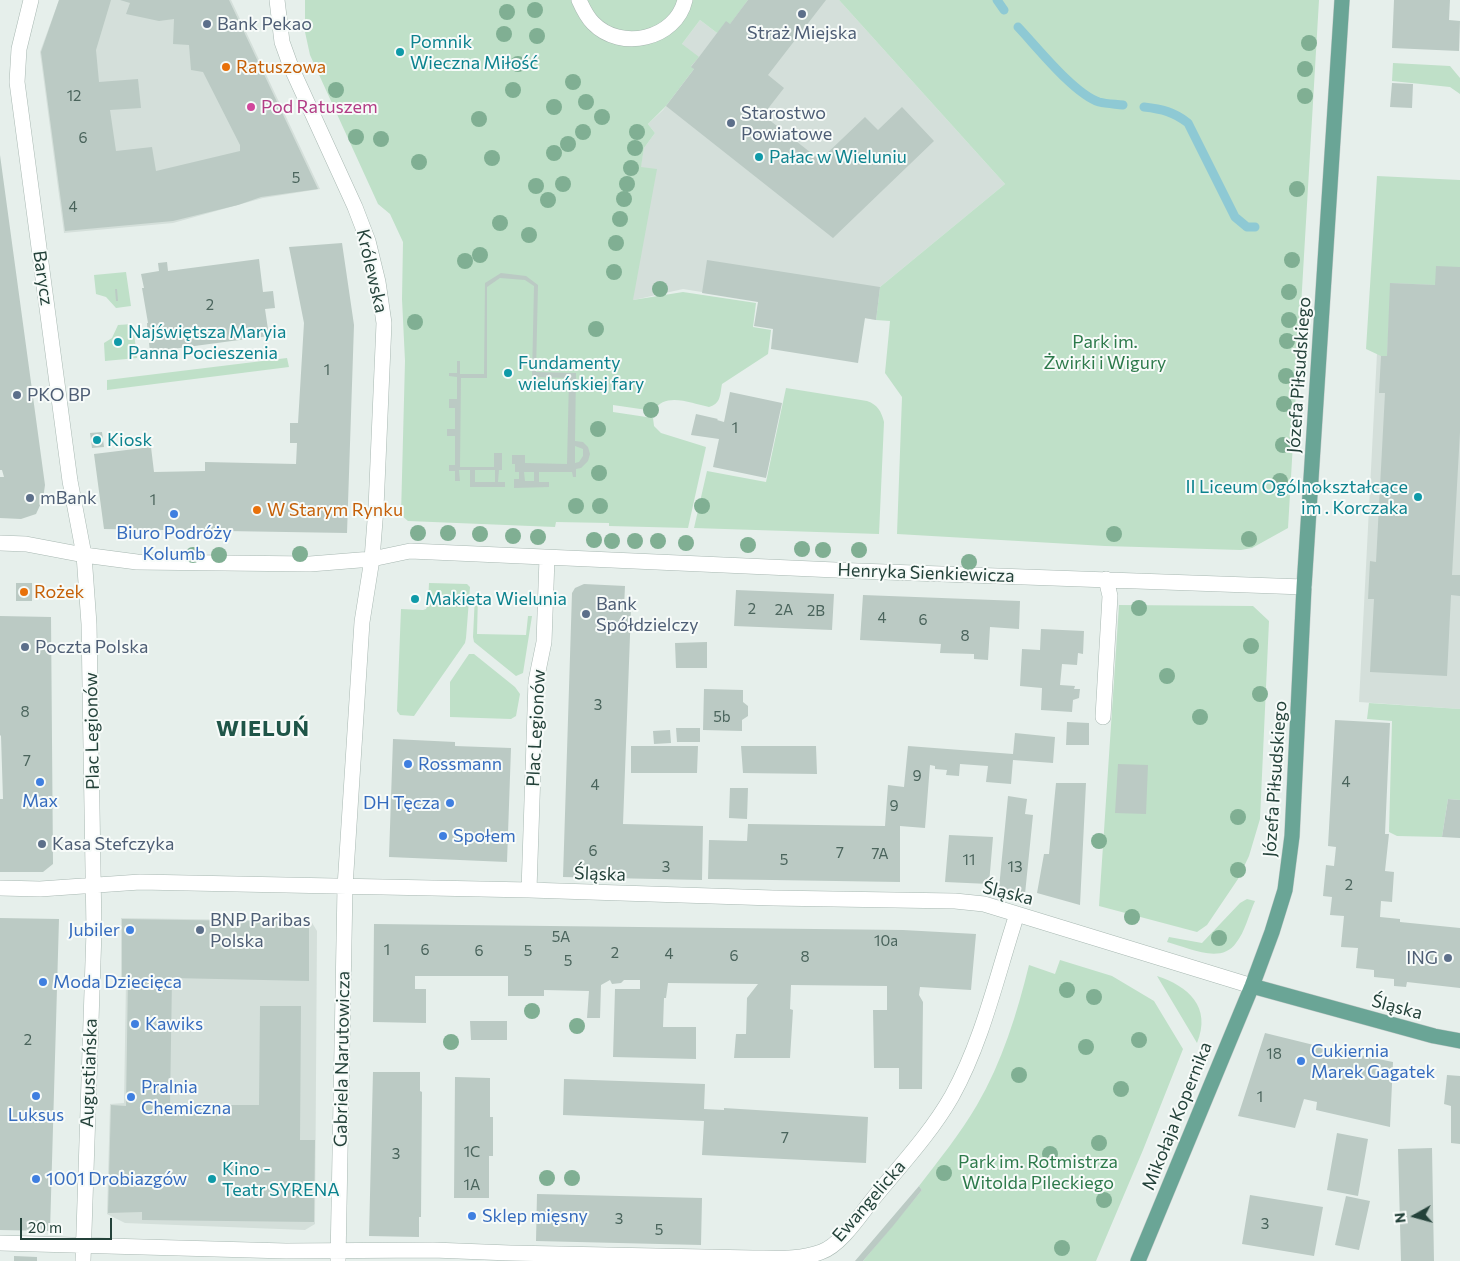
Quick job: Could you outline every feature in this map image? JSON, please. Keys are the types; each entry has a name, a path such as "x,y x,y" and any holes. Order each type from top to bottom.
{"main road":[{"name":"Józefa Piłsudskiego","path":"1252,986 1285,890 1292,836 1304,587 1342,0"},
{"name":"Śląska","path":"1252,986 1434,1036 1460,1040"},
{"name":"Mikołaja Kopernika","path":"1138,1261 1252,986"}],"street":[{"name":"Barycz","path":"31,0 19,50 17,82 69,471 84,556"},
{"name":"Królewska","path":"277,0 285,50 315,122 355,207 368,241 379,288 384,323 372,559"},
{"path":"580,0 584,11 594,24 608,34 624,39 653,36 665,29 676,19 685,0"},
{"path":"0,543 26,544 84,556 137,562 310,564 372,559 410,551 547,558"},
{"name":"Plac Legionów","path":"84,556 89,624 94,884"},
{"name":"Plac Legionów","path":"529,890 536,680 544,642 547,558"},
{"name":"Henryka Sienkiewicza","path":"547,558 1304,587"},
{"path":"344,886 361,632 372,559"},
{"path":"1103,717 1110,596 1106,580"},
{"path":"0,888 40,889 140,882 529,890"},
{"name":"Augustiańska","path":"83,1261 94,884"},
{"name":"Gabriela Narutowicza","path":"338,1256 344,886"},
{"name":"Śląska","path":"529,890 773,898 955,901 984,904 1252,986"},
{"name":"Ewangelicka","path":"0,1243 338,1256 433,1250 791,1258 822,1252 839,1240 860,1216 931,1128 952,1096 976,1044 1017,914"}],"shaded area":[{"path":"59,0 231,0 320,189 263,198 173,223 64,233 40,52"},
{"path":"748,0 839,0 1005,184 880,287 876,320 683,289 616,304 644,148 655,133 648,124 663,110 694,70 682,44 700,20 717,33"},
{"name":"II Liceum Ogólnokształcące im . Korczaka","path":"1382,256 1460,260 1460,709 1359,702"},
{"path":"121,918 311,921 317,931 315,1224 305,1230 125,1223 107,1214 110,1104 124,1103 126,980 121,980"}],"green space":[{"path":"305,0 748,0 730,24 717,33 700,20 682,44 699,57 691,66 694,69 666,106 648,124 655,133 644,148 641,167 657,169 633,300 683,292 756,303 753,327 771,330 768,354 722,384 718,401 713,406 709,407 679,400 665,402 654,411 613,405 613,412 653,418 654,426 661,433 706,447 688,528 609,526 609,523 556,522 555,527 408,521 401,515 405,361 402,299 403,242 390,214 378,204 310,55 305,32"},
{"name":"Park im. Żwirki i Wigury","path":"839,0 1319,0 1288,528 1252,548 1241,550 1105,546 897,534 902,397 885,373 890,321 876,320 880,287 1005,184"},
{"path":"1393,63 1450,66 1460,78 1460,94 1450,87 1392,81"},
{"path":"1377,176 1460,180 1460,267 1435,285 1391,283 1387,356 1381,356 1366,349"},
{"path":"126,272 131,306 116,308 106,297 96,294 94,275"},
{"path":"133,324 137,358 105,361 104,343 112,338 118,325"},
{"path":"287,358 289,367 107,390 107,380"},
{"path":"786,388 867,401 874,404 882,415 884,422 879,534 694,528 707,471 766,482"},
{"path":"429,583 467,584 470,587 465,643 414,716 400,715 397,711 401,609 426,609"},
{"path":"475,595 478,595 477,634 526,635 528,616 532,616 523,673 516,676 474,642"},
{"path":"1119,605 1253,606 1269,621 1260,819 1249,856 1238,879 1207,925 1197,932 1099,906"},
{"path":"469,654 474,654 515,687 520,694 516,716 511,719 450,717 450,682"},
{"path":"1369,703 1460,709 1460,800 1448,799 1442,837 1397,836 1389,832 1392,721 1367,719"},
{"path":"1247,899 1255,901 1242,934 1230,949 1222,953 1203,953 1167,942 1169,937 1202,943 1240,903"},
{"name":"Park im. Rotmistrza Witolda Pileckiego","path":"1060,960 1112,976 1154,1001 1183,1049 1096,1261 863,1261 922,1190 919,1186 956,1137 986,1089 1008,1037 1029,965 1055,974"},
{"path":"1157,976 1178,986 1194,1000 1199,1009 1201,1019 1201,1030 1197,1043"}],"building":[{"path":"59,0 111,0 96,50 99,82 138,79 141,108 110,110 116,151 152,147 156,171 240,151 240,145 203,72 191,70 189,45 173,44 174,19 159,21 126,14 130,3 120,0 229,0 318,189 261,197 238,205 173,221 65,231 41,52"},
{"name":"Starostwo Powiatowe","path":"748,0 826,0 768,75 784,88 763,115 820,160 865,117 878,130 902,107 934,141 833,238 666,106 694,69 691,67 726,21 730,24"},
{"path":"1394,0 1450,0 1449,20 1460,21 1459,51 1392,48"},
{"path":"1392,83 1413,84 1412,108 1390,107"},
{"path":"0,155 45,485 43,499 36,514 21,519 0,518 0,477 4,477 2,470 0,470"},
{"path":"342,243 354,325 347,533 104,529 94,454 151,447 154,472 205,471 205,462 296,464 297,443 290,443 290,423 298,423 304,323 289,247"},
{"path":"259,259 263,292 273,291 275,308 265,309 269,336 150,352 149,343 151,343 150,337 148,338 148,323 141,274 159,271 158,263 167,262 168,271"},
{"path":"707,260 880,287 876,320 865,318 858,363 771,349 773,329 754,326 758,302 702,293"},
{"name":"II Liceum Ogólnokształcące im . Korczaka","path":"1436,266 1460,267 1460,432 1452,575 1460,575 1460,596 1451,595 1447,676 1370,672 1374,599 1368,599 1370,561 1376,562 1385,393 1379,393 1381,356 1387,356 1390,283 1435,285"},
{"path":"501,273 526,276 538,285 536,372 576,373 575,441 583,442 588,447 590,454 588,461 581,468 576,469 576,477 573,477 572,472 539,472 539,482 549,482 549,487 514,488 514,479 519,479 519,472 515,472 515,464 512,464 512,455 525,455 525,463 567,464 569,378 532,377 534,286 525,280 500,278 487,287 487,378 461,378 460,467 494,467 494,453 502,453 502,470 499,470 498,482 505,482 505,487 470,487 470,470 459,470 460,481 455,481 455,471 449,471 449,465 455,465 455,436 447,436 447,429 455,429 455,408 449,408 449,399 457,399 457,377 449,376 449,373 457,373 457,361 460,361 460,374 484,374 485,283","holes":["575,446 583,449 583,456 579,462 575,463","475,470 495,470 495,482 475,482","524,472 534,472 534,481 525,481"]},
{"path":"115,289 117,289 118,301 116,301"},
{"path":"730,392 782,403 766,478 713,467 719,439 691,435 696,414 724,422"},
{"name":"Kiosk","path":"102,432 104,447 92,448 90,433"},
{"name":"Rożek","path":"16,583 32,583 32,601 16,601"},
{"path":"584,584 625,586 624,608 631,609 623,824 703,826 702,880 563,877 572,593 575,588"},
{"path":"736,590 834,594 832,630 734,626"},
{"path":"863,595 1020,601 1019,629 990,627 988,660 974,659 974,654 940,653 941,644 860,640"},
{"path":"0,616 51,617 53,864 43,872 0,872 0,799 3,799 0,735"},
{"path":"1041,629 1084,631 1083,654 1078,653 1077,665 1062,664 1060,685 1075,686 1074,689 1080,689 1079,698 1073,700 1072,712 1041,710 1042,688 1020,686 1022,649 1040,650"},
{"path":"707,642 707,668 676,668 675,643"},
{"path":"704,689 743,690 743,702 748,706 748,716 742,720 742,731 703,730"},
{"path":"1335,720 1390,723 1385,834 1389,834 1385,871 1394,872 1392,902 1381,901 1380,917 1400,919 1400,922 1460,928 1460,988 1407,982 1406,987 1394,986 1394,979 1374,977 1374,970 1356,968 1358,948 1341,947 1344,916 1330,915 1332,897 1323,896 1326,865 1334,866 1336,847 1328,846"},
{"path":"1067,722 1089,723 1089,745 1066,745"},
{"path":"676,728 700,728 700,742 677,742"},
{"path":"670,730 671,743 654,744 653,731"},
{"path":"1015,733 1055,737 1053,763 1013,760 1011,784 986,782 988,766 960,764 959,776 946,775 947,770 935,769 935,766 930,765 925,828 900,826 900,882 708,879 709,840 747,841 748,824 885,826 888,785 904,787 908,746 1013,754"},
{"name":"DH Tęcza","path":"393,739 455,742 455,746 511,748 507,862 389,857"},
{"path":"631,746 698,746 697,773 631,773"},
{"path":"741,746 816,746 817,774 743,773"},
{"path":"1118,764 1148,765 1146,814 1115,813"},
{"path":"1056,783 1086,783 1080,905 1037,893 1044,854 1049,854"},
{"path":"730,788 748,788 747,819 729,818"},
{"path":"1008,796 1027,799 1025,814 1033,815 1025,894 999,888"},
{"path":"1448,799 1460,800 1460,838 1442,837"},
{"path":"949,835 993,837 989,884 945,882"},
{"path":"0,918 59,919 50,1231 0,1230"},
{"path":"122,919 309,922 309,981 172,978 170,1105 259,1105 260,1006 301,1006 300,1140 315,1140 314,1222 142,1220 142,1212 108,1213 111,1105 126,1106 128,977 122,977"},
{"path":"374,924 903,930 976,934 971,990 920,987 919,995 923,1002 922,1089 899,1089 899,1068 874,1068 873,1010 887,1010 887,986 791,985 790,1009 793,1010 790,1058 734,1058 736,1034 746,1034 747,998 758,984 668,983 666,998 664,998 663,1027 696,1027 696,1059 613,1057 615,989 640,989 640,980 624,980 621,983 612,984 610,980 601,985 600,1018 587,1018 589,991 544,990 544,996 508,996 508,976 415,976 415,989 426,989 426,1023 373,1022"},
{"path":"470,1021 507,1021 507,1040 471,1040"},
{"path":"1265,1033 1393,1062 1390,1127 1316,1110 1317,1102 1304,1099 1295,1128 1238,1116"},
{"path":"373,1072 420,1072 420,1091 422,1092 421,1217 419,1217 419,1237 369,1236"},
{"path":"1447,1075 1460,1076 1460,1144 1451,1143 1451,1106 1444,1104"},
{"path":"455,1077 490,1078 493,1156 489,1156 489,1198 454,1198"},
{"path":"564,1079 705,1084 704,1109 724,1110 724,1108 868,1117 866,1163 702,1155 704,1121 563,1115"},
{"path":"1337,1133 1368,1139 1358,1196 1327,1190"},
{"path":"1432,1148 1434,1261 1401,1261 1398,1149"},
{"path":"919,1186 922,1190 893,1226 863,1261 855,1261"},
{"path":"537,1194 702,1198 701,1245 536,1241"},
{"path":"1250,1195 1323,1207 1314,1256 1242,1244"},
{"path":"1346,1196 1370,1201 1359,1250 1335,1245"},
{"path":"14,1256 37,1257 37,1261 14,1261"}],"waterway":[{"path":"997,0 1004,10"},
{"path":"1018,27 1078,90 1099,102 1123,105"},
{"path":"1144,107 1168,112 1188,123 1235,217 1247,227 1255,227"}],"place":[{"name":"Straż Miejska","path":"802,14"},
{"name":"Bank Pekao","path":"207,24"},
{"name":"Pomnik Wieczna Miłość","path":"400,52"},
{"name":"Ratuszowa","path":"226,67"},
{"name":"Pod Ratuszem","path":"251,107"},
{"name":"Starostwo Powiatowe","path":"731,123"},
{"name":"Pałac w Wieluniu","path":"759,157"},
{"name":"Najświętsza Maryia Panna Pocieszenia","path":"118,342"},
{"name":"Fundamenty wieluńskiej fary","path":"508,373"},
{"name":"PKO BP","path":"17,395"},
{"name":"Kiosk","path":"97,440"},
{"name":"II Liceum Ogólnokształcące im . Korczaka","path":"1418,497"},
{"name":"mBank","path":"30,498"},
{"name":"W Starym Rynku","path":"257,510"},
{"name":"Biuro Podróży Kolumb","path":"174,514"},
{"name":"Rożek","path":"24,592"},
{"name":"Makieta Wielunia","path":"415,599"},
{"name":"Bank Spółdzielczy","path":"586,614"},
{"name":"Poczta Polska","path":"25,647"},
{"name":"Rossmann","path":"408,764"},
{"name":"Max","path":"40,782"},
{"name":"DH Tęcza","path":"450,803"},
{"name":"Społem","path":"443,836"},
{"name":"Kasa Stefczyka","path":"42,844"},
{"name":"Jubiler","path":"130,930"},
{"name":"BNP Paribas Polska","path":"200,930"},
{"name":"ING","path":"1448,958"},
{"name":"Moda Dziecięca","path":"43,982"},
{"name":"Kawiks","path":"135,1024"},
{"name":"Cukiernia Marek Gagatek","path":"1301,1061"},
{"name":"Luksus","path":"36,1096"},
{"name":"Pralnia Chemiczna","path":"131,1097"},
{"name":"1001 Drobiazgów","path":"36,1179"},
{"name":"Kino - Teatr SYRENA","path":"212,1179"},
{"name":"Sklep mięsny","path":"472,1216"}],"district":[{"name":"WIELUŃ","path":"263,729"}]}
